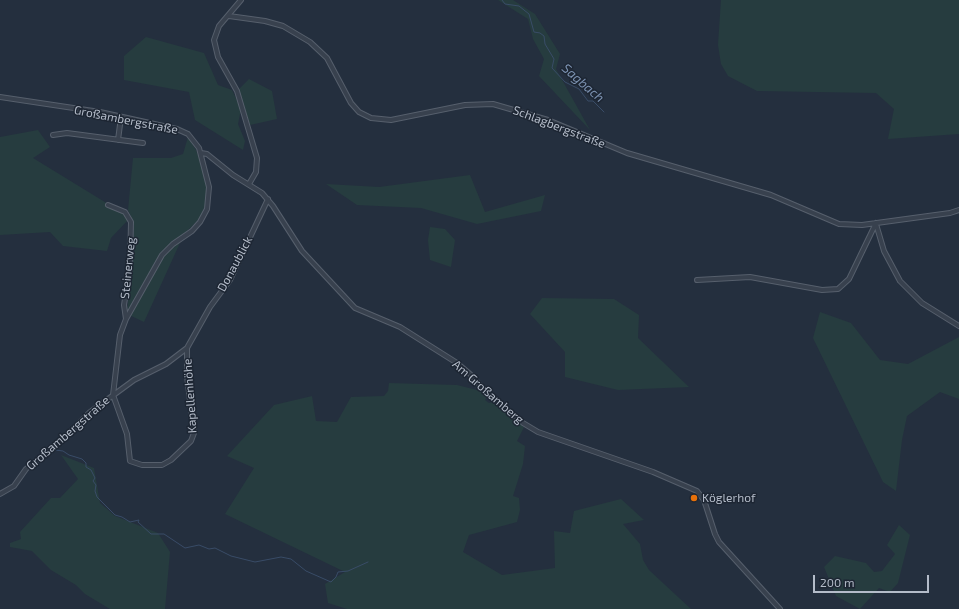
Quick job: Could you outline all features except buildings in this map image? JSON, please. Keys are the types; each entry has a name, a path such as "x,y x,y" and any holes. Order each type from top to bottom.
{"street":[{"path":"241,0 216,32 215,48 237,91 253,144 257,166 256,172 249,184"},
{"name":"Schlagbergstraße","path":"229,16 265,21 283,26 310,42 327,58 351,104 359,112 371,118 381,120 396,119 473,104 499,106 548,120 627,153 771,195 839,224 851,226 876,224 950,213 959,210"},
{"name":"Großambergstraße","path":"0,97 121,117 168,126 184,132 196,142 200,153 209,194 207,209 204,216 192,231 173,244 162,255 126,319 120,335 112,395 89,413 63,439 26,469 10,489 0,494"},
{"path":"118,140 121,117"},
{"path":"53,135 67,133 143,143"},
{"name":"Am Großamberg","path":"200,153 207,154 233,175 249,184 268,199 302,251 355,308 400,327 457,363 470,374 491,397 531,428 697,491 706,506 715,534 722,546 780,609"},
{"name":"Donaublick","path":"187,348 210,307 230,280 268,199"},
{"name":"Steinerweg","path":"108,205 125,212 131,222 130,267 124,305 126,319"},
{"path":"697,280 750,277 822,290 838,289 849,279 876,224"},
{"path":"876,224 884,252 900,281 922,303 959,326"},
{"name":"Kapellenhöhe","path":"187,348 187,376 194,436 186,446 168,462 158,465 148,465 130,461 127,434 112,395 134,380 166,364 187,348"}],"green space":[{"path":"498,0 513,0 535,14 560,54 556,69 590,130 539,76 544,59 533,39 528,19"},
{"path":"721,0 959,0 959,134 888,139 894,109 876,93 757,91 728,76 721,64 718,45"},
{"path":"146,37 204,53 218,85 232,90 241,109 238,124 245,141 243,150 195,120 189,92 124,80 124,56"},
{"path":"249,79 272,91 277,119 250,125 238,90"},
{"path":"38,130 50,147 33,158 126,215 128,220 111,238 107,251 63,246 50,232 0,235 0,137"},
{"path":"188,137 196,150 203,168 208,192 207,201 200,218 184,234 144,322 127,314 134,223 128,210 133,158 171,158 183,154"},
{"path":"470,175 485,212 545,195 541,211 477,224 421,208 357,205 326,184 379,187"},
{"path":"430,227 445,229 455,240 451,267 430,260 428,240"},
{"path":"542,298 614,299 639,315 638,338 689,387 618,390 565,377 565,352 530,314"},
{"path":"820,312 851,323 880,360 908,364 959,337 959,399 940,392 907,416 902,440 896,491 883,482 813,338"},
{"path":"389,383 457,385 481,391 487,396 485,400 489,403 493,402 524,427 517,441 525,446 523,464 513,496 519,498 520,510 517,522 469,535 463,552 502,575 555,568 554,531 570,533 574,511 621,499 644,520 623,524 640,544 643,560 649,570 691,609 347,609 328,603 325,584 345,572 225,514 254,468 227,456 274,405 312,396 316,421 337,422 351,397 384,396 388,391"},
{"path":"61,455 94,468 100,503 115,516 158,533 170,552 165,609 110,609 85,594 76,585 51,570 32,551 10,547 10,543 21,539 20,532 51,498 60,498 78,479"},
{"path":"899,525 910,535 898,583 890,592 879,588 860,609 836,596 824,567 835,556 866,563 874,572 882,571 895,554 887,545"}],"waterway":[{"name":"Sagbach","path":"502,0 505,4 519,6 529,14 534,32 540,33 544,36 545,44 554,59 552,68 565,82 579,89 588,101 593,101 604,112"},
{"path":"55,450 63,451 69,455 82,459 86,463 86,467 91,470 95,478 93,481 96,485 95,491 97,497 115,515 130,522 139,520 138,522 151,534 164,534 185,548 199,545 209,549 215,548 231,556 255,562 281,557 291,559 306,571 331,582 336,577 338,572 348,571 368,562"}],"place":[{"name":"Köglerhof","path":"694,498"}]}
